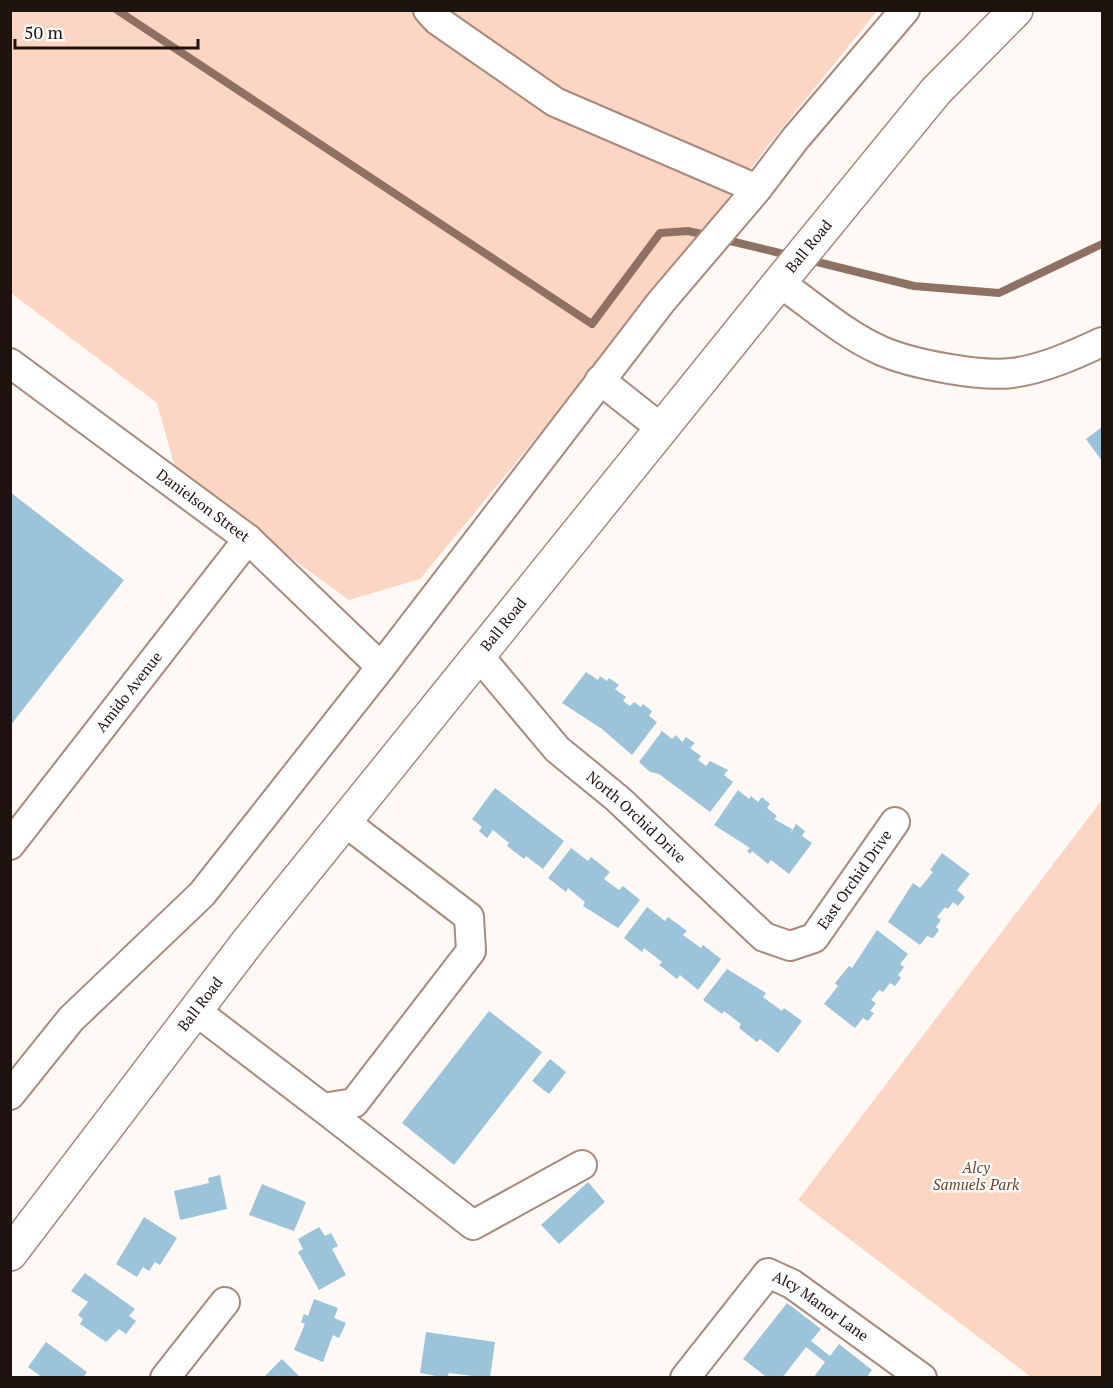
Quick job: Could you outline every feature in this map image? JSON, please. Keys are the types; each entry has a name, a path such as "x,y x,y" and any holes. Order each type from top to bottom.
{"main road":[{"name":"Ball Road","path":"10,1254 196,1011 345,822 792,268 936,91 1016,10"}],"street":[{"path":"428,10 437,20 555,102 757,189"},
{"path":"10,1095 71,1019 202,894 381,667 661,302 717,239 802,130 905,10"},
{"path":"792,268 850,333 883,352 942,369 1011,373 1062,360 1102,342"},
{"name":"Danielson Street","path":"10,363 248,539 381,667"},
{"path":"600,380 662,429"},
{"name":"Amido Avenue","path":"10,845 248,539"},
{"name":"North Orchid Drive","path":"479,656 557,749 618,799 764,937 790,946 814,938"},
{"path":"323,1108 354,1103 471,951 469,917 345,822"},
{"name":"East Orchid Drive","path":"814,938 895,822"},
{"path":"196,1011 473,1225 582,1165"},
{"name":"Alcy Manor Lane","path":"685,1377 768,1273 792,1284 922,1377"},
{"path":"165,1377 225,1302"}],"green space":[{"path":"10,11 877,11 770,143 672,273 420,579 349,600 177,475 157,403 11,293"},
{"name":"Alcy Samuels Park","path":"1102,800 1102,1377 1031,1377 798,1200"}],"building":[{"path":"1102,427 1102,461 1086,439"},
{"path":"10,492 124,580 10,726"},
{"path":"586,672 598,680 600,676 607,681 609,678 619,685 615,689 626,697 623,701 630,706 634,702 641,707 643,704 652,711 649,716 657,722 632,755 602,729 562,703"},
{"path":"662,731 672,739 676,735 682,742 686,737 695,743 690,748 701,756 698,760 706,766 710,761 728,770 724,775 733,782 710,812 659,774 650,772 639,762"},
{"path":"495,788 564,841 543,869 526,856 524,859 507,846 509,843 493,830 487,838 479,831 482,827 472,819"},
{"path":"738,790 749,799 751,796 758,802 762,797 770,804 767,808 777,816 774,819 792,829 791,833 796,824 805,831 802,836 812,843 789,874 771,860 768,864 752,851 750,854 747,851 750,848 714,825"},
{"path":"571,848 588,861 591,857 610,872 604,879 619,890 623,886 640,900 618,928 583,906 585,902 568,888 566,892 548,878"},
{"path":"942,853 970,874 957,890 965,897 958,906 953,902 948,909 945,907 937,917 941,920 936,927 939,930 933,938 927,936 920,945 888,922 913,883 920,888 933,872 930,870"},
{"path":"647,907 665,921 668,917 687,931 683,935 701,948 703,945 721,959 698,990 680,975 677,979 659,965 662,962 644,948 642,952 624,938"},
{"path":"877,930 908,954 900,964 904,967 898,975 901,978 895,986 890,983 883,992 879,990 871,1000 876,1003 870,1011 874,1013 868,1021 863,1018 855,1028 824,1004 838,986 835,983 849,966 852,968"},
{"path":"727,969 766,993 763,997 782,1011 784,1008 802,1021 778,1053 760,1039 757,1042 739,1028 741,1024 724,1011 722,1014 703,1000"},
{"path":"489,1011 542,1052 454,1165 402,1123"},
{"path":"550,1059 566,1072 549,1094 532,1081"},
{"path":"220,1175 227,1209 180,1220 174,1191 209,1183 208,1178"},
{"path":"588,1182 605,1202 559,1244 541,1225"},
{"path":"262,1184 306,1202 294,1231 249,1215"},
{"path":"144,1217 177,1238 160,1265 155,1262 149,1271 143,1267 137,1277 116,1264"},
{"path":"319,1227 325,1236 331,1233 338,1246 332,1249 346,1275 319,1290 298,1252 303,1249 298,1239"},
{"path":"85,1273 135,1309 129,1316 136,1321 126,1334 119,1329 106,1342 80,1324 83,1319 78,1315 88,1302 71,1291"},
{"path":"314,1299 338,1308 334,1318 346,1323 339,1338 333,1335 323,1362 294,1350 305,1324 301,1322 304,1314 308,1316"},
{"path":"787,1303 821,1329 811,1341 830,1356 839,1344 872,1370 866,1378 813,1378 825,1362 806,1347 782,1378 768,1378 743,1359"},
{"path":"426,1332 495,1342 490,1378 449,1373 447,1378 420,1373"},
{"path":"46,1342 87,1372 83,1378 43,1378 28,1367"},
{"path":"282,1359 301,1378 263,1378"}],"waterway":[{"path":"117,10 592,324 660,233 688,231 710,236"},
{"path":"722,239 792,256"},
{"path":"809,260 914,286 999,293 1102,244"}]}
